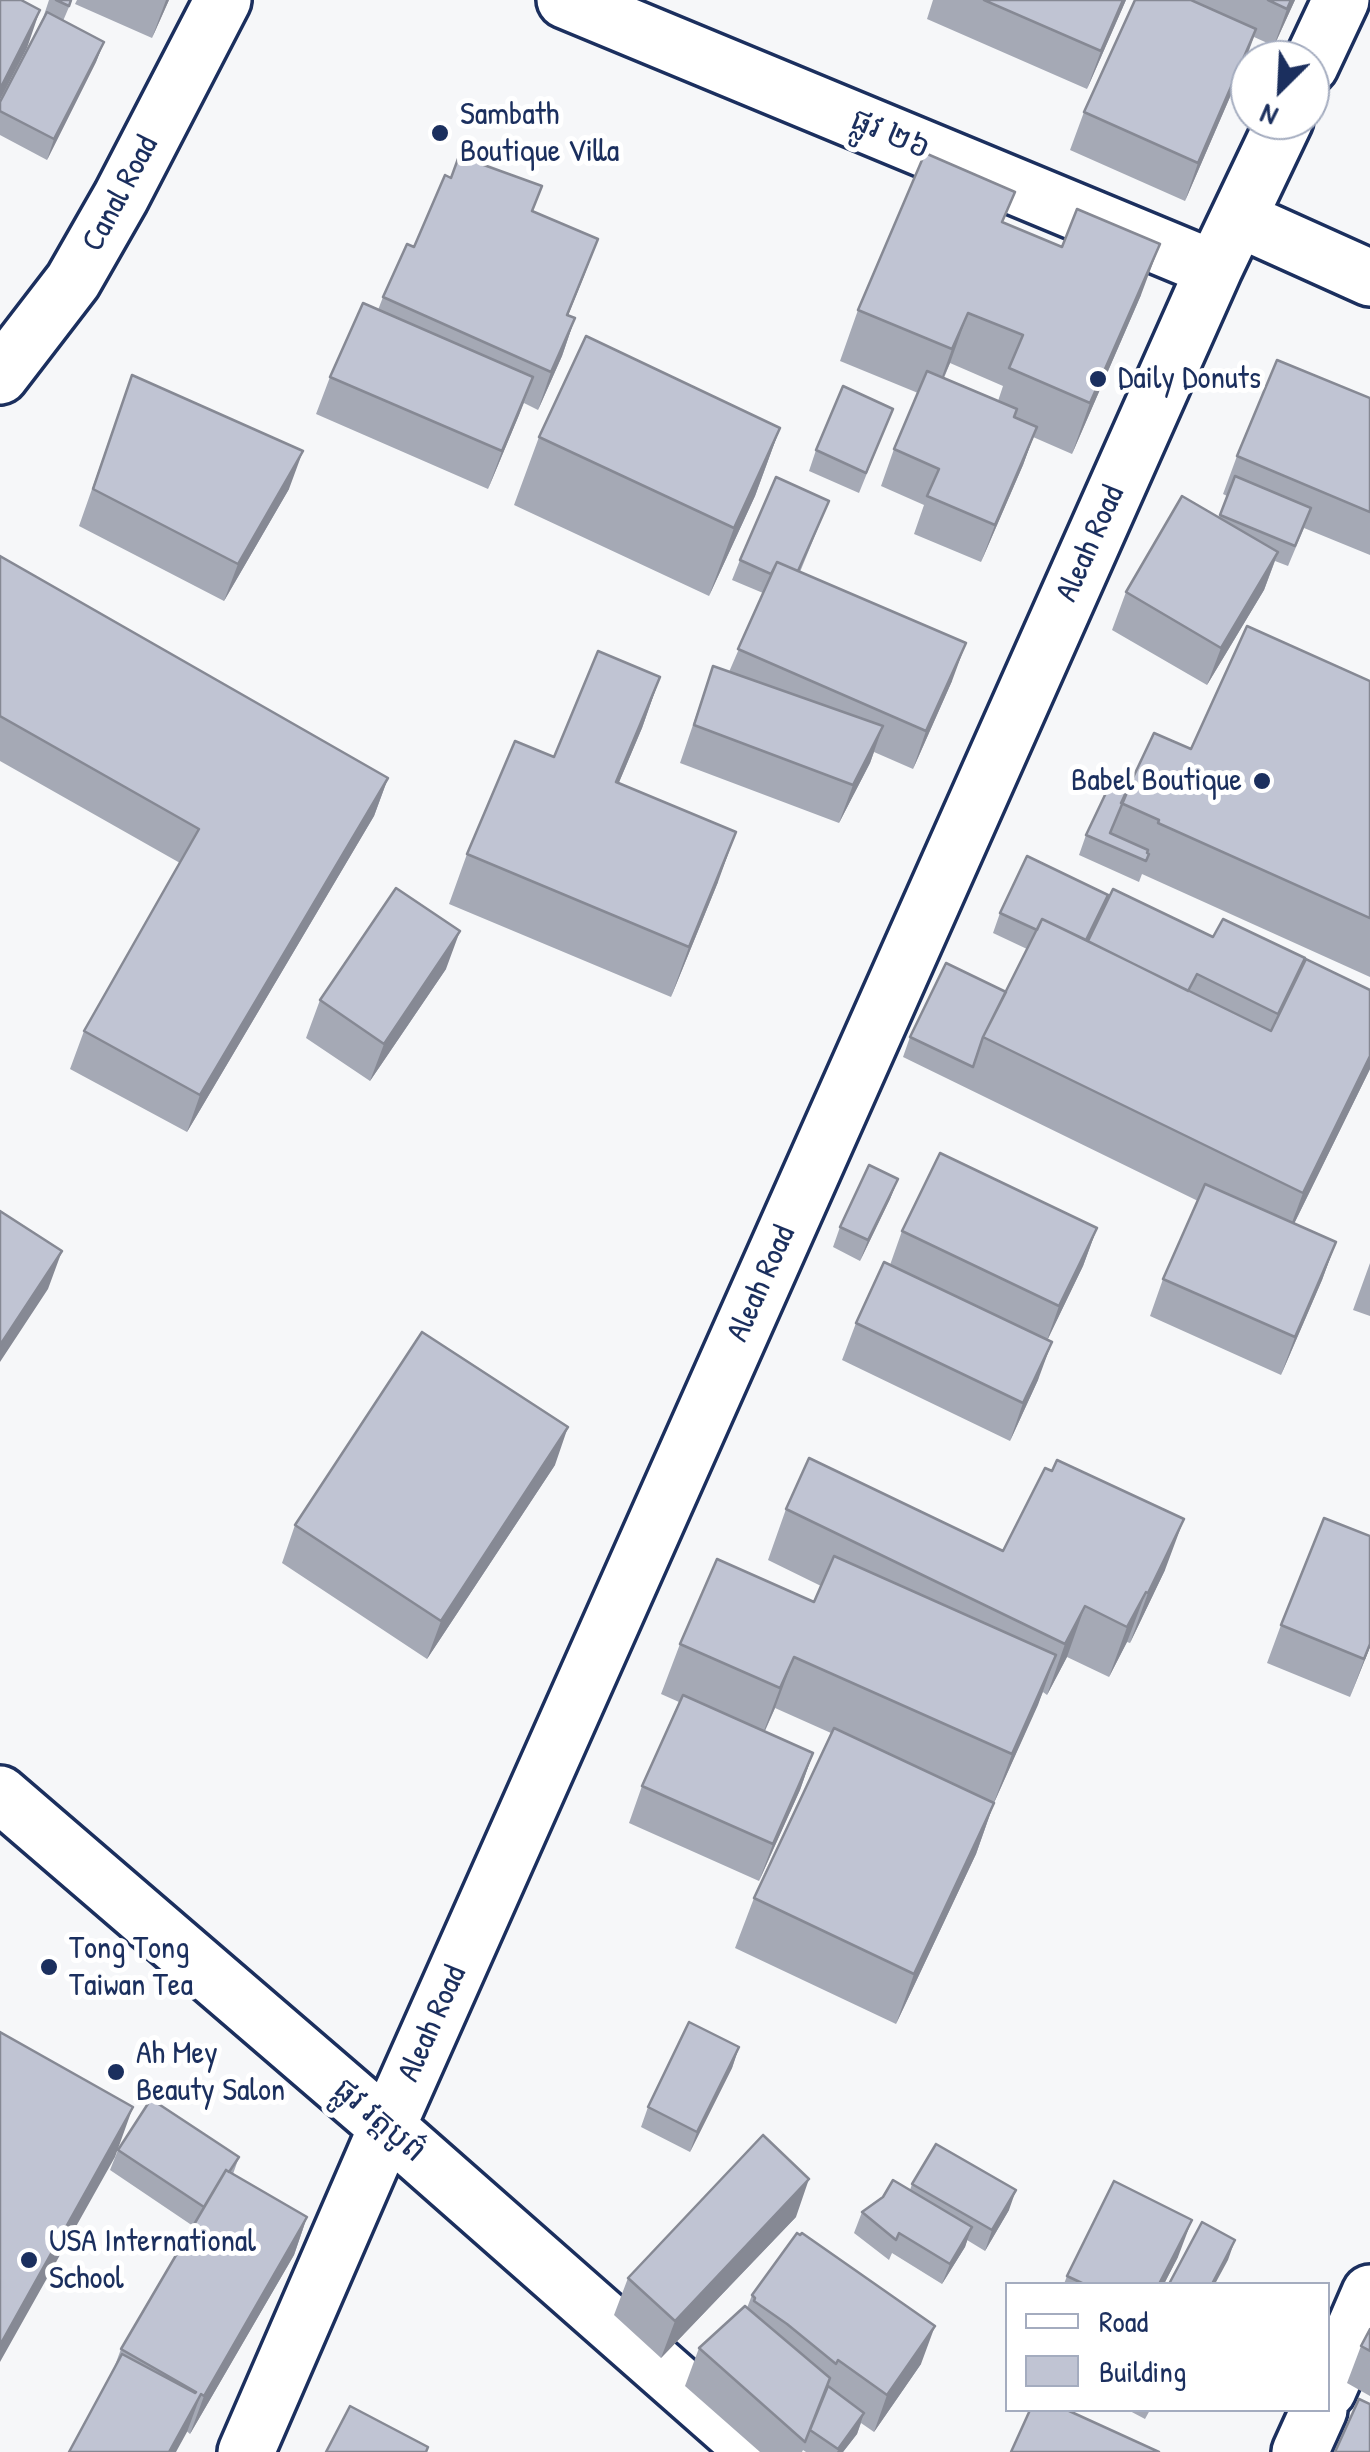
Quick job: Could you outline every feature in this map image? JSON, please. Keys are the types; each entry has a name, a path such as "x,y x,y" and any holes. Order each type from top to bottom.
{"street":[{"name":"Canal Road","path":"0,376 74,280 223,0"},
{"name":"ផ្លូវ ២៦","path":"566,0 1214,269"},
{"path":"1322,40 1340,0"},
{"name":"Aleah Road","path":"246,2452 1214,269 1276,140"},
{"path":"1239,219 1370,278"},
{"name":"ផ្លូវ វត្តបូព៌","path":"0,1794 756,2452"},
{"path":"1330,2385 1370,2293"},
{"path":"1300,2452 1318,2412"}],"building":[{"path":"0,0 21,0 40,10 0,89"},
{"path":"984,0 1123,0 1101,51"},
{"path":"1135,0 1191,0 1256,29 1251,40 1230,40 1230,89 1198,163 1084,112"},
{"path":"1268,0 1291,0 1287,9"},
{"path":"47,12 104,42 54,139 0,111 0,102"},
{"path":"925,153 1015,192 1002,222 1062,247 1077,209 1160,244 1090,403 1009,368 1023,335 968,313 952,349 858,310"},
{"path":"459,156 542,186 532,211 598,239 567,315 575,318 551,372 383,297 407,244 414,247 445,175 451,178"},
{"path":"363,303 533,377 502,451 330,377"},
{"path":"586,336 780,428 734,528 539,437"},
{"path":"1277,360 1370,398 1370,512 1237,456"},
{"path":"927,371 1017,409 1014,417 1037,427 995,525 927,496 939,469 894,449"},
{"path":"132,375 303,451 238,564 93,489"},
{"path":"843,386 893,409 866,473 816,450"},
{"path":"1235,476 1311,508 1295,546 1220,515"},
{"path":"776,477 829,501 798,571 777,562 771,574 740,560"},
{"path":"1182,496 1278,552 1221,648 1126,592"},
{"path":"0,556 388,778 200,1095 84,1031 199,829 0,716"},
{"path":"777,562 966,643 926,731 738,649"},
{"path":"1247,626 1370,681 1370,918 1121,803 1154,733 1191,749"},
{"path":"598,651 660,677 616,782 736,832 689,947 467,854 515,741 554,757"},
{"path":"713,666 883,726 853,785 694,725"},
{"path":"1114,776 1131,783 1110,833 1148,850 1146,861 1086,835"},
{"path":"1027,856 1108,895 1086,940 1042,919 1037,930 1000,913"},
{"path":"396,888 460,931 384,1044 320,1000"},
{"path":"1113,889 1213,937 1223,919 1305,958 1278,1014 1197,974 1188,991 1088,941"},
{"path":"1042,919 1271,1031 1306,959 1370,990 1370,1056 1303,1193 983,1037"},
{"path":"946,963 1006,992 973,1067 910,1037"},
{"path":"940,1153 1097,1228 1059,1306 902,1231"},
{"path":"869,1165 898,1179 868,1240 840,1227"},
{"path":"1205,1184 1336,1242 1295,1337 1163,1279"},
{"path":"0,1211 62,1251 0,1345"},
{"path":"884,1262 1052,1342 1023,1403 856,1323"},
{"path":"422,1332 568,1427 441,1621 295,1525"},
{"path":"809,1458 1003,1551 1045,1468 1052,1471 1057,1460 1184,1519 1127,1627 1085,1606 1065,1644 786,1509"},
{"path":"1324,1518 1370,1536 1370,1644 1364,1659 1281,1625"},
{"path":"834,1556 1056,1655 1012,1754 794,1657 780,1688 680,1644 717,1559 814,1602"},
{"path":"683,1695 813,1753 773,1844 642,1786"},
{"path":"834,1728 994,1803 914,1974 754,1898"},
{"path":"689,2022 739,2047 697,2132 648,2107"},
{"name":"USA International School","path":"0,2032 133,2107 0,2345"},
{"path":"151,2099 239,2157 229,2172 226,2170 204,2207 118,2150"},
{"path":"763,2135 809,2179 675,2321 628,2278"},
{"path":"936,2144 1016,2190 992,2230 912,2184"},
{"path":"226,2170 307,2217 169,2452 69,2452 122,2354 196,2392 121,2349"},
{"path":"893,2180 972,2227 950,2264 899,2233 896,2240 862,2212 883,2197"},
{"path":"1114,2181 1192,2220 1160,2282 1080,2282 1067,2276"},
{"path":"1202,2222 1235,2240 1213,2282 1170,2282"},
{"path":"797,2233 935,2326 887,2395 838,2360 836,2364 754,2301 752,2295"},
{"path":"745,2306 830,2378 805,2442 699,2348"},
{"path":"1370,2329 1370,2351 1361,2346"},
{"path":"828,2386 864,2413 838,2449 810,2430"},
{"path":"1359,2399 1370,2404 1370,2452 1335,2452"},
{"path":"350,2406 428,2447 426,2452 326,2452"},
{"path":"1029,2412 1071,2412 1159,2452 1011,2452"}],"place":[{"name":"Sambath Boutique Villa","path":"440,133"},
{"name":"Daily Donuts","path":"1098,379"},
{"name":"Babel Boutique","path":"1262,781"},
{"name":"Tong Tong Taiwan Tea","path":"49,1967"},
{"name":"Ah Mey Beauty Salon","path":"116,2072"},
{"name":"USA International School","path":"29,2260"}]}
